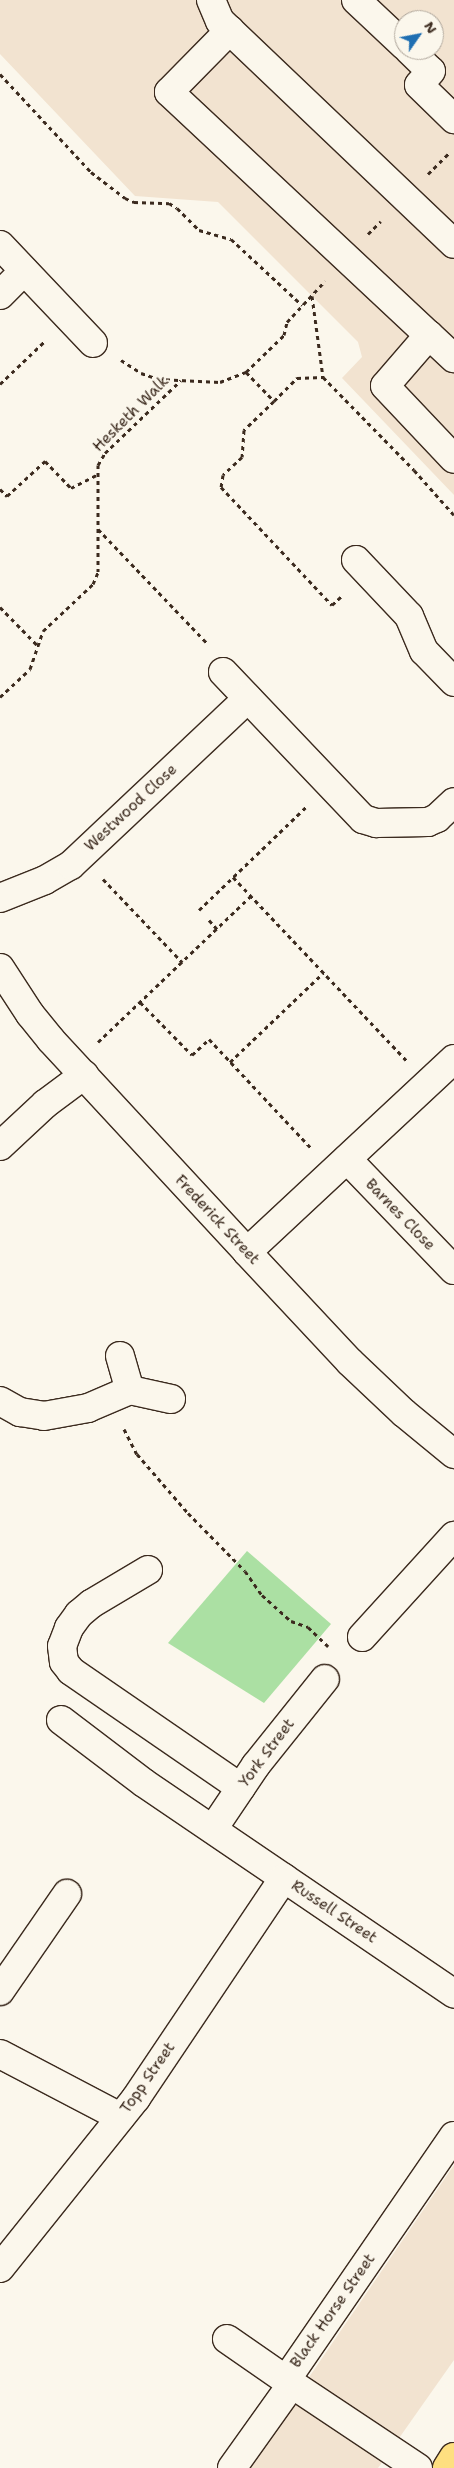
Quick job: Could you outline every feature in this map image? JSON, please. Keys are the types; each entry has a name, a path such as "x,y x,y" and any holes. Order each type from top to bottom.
{"main road":[{"path":"447,2468 454,2457"}],"street":[{"path":"211,0 220,20 454,244"},
{"path":"356,0 394,36"},
{"path":"230,30 169,92 454,358"},
{"path":"419,60 431,71 419,85 454,119"},
{"path":"0,245 93,342"},
{"path":"0,295 24,270"},
{"path":"429,335 384,386 454,459"},
{"path":"361,566 409,616 424,651 454,682"},
{"path":"222,672 364,820 376,823 428,822 437,818 454,802"},
{"name":"Westwood Close","path":"0,898 45,880 71,865 248,698"},
{"name":"Frederick Street","path":"0,968 30,1014 79,1070 247,1252 350,1362 404,1413 454,1454"},
{"path":"247,1252 454,1059"},
{"path":"0,1146 79,1070"},
{"name":"Barnes Close","path":"340,1165 454,1270"},
{"path":"119,1395 120,1356"},
{"path":"0,1401 20,1412 44,1416 88,1408 119,1395 172,1399"},
{"path":"362,1637 454,1536"},
{"path":"148,1570 91,1604 80,1614 69,1628 62,1646 64,1662 71,1671 241,1788"},
{"name":"York Street","path":"213,1830 256,1765 324,1679"},
{"name":"Russell Street","path":"61,1720 144,1783 454,1994"},
{"name":"Topp Street","path":"0,2268 136,2098 284,1878"},
{"path":"0,1991 67,1894"},
{"path":"0,2054 120,2117"},
{"name":"Black Horse Street","path":"418,2468 289,2382 454,2136"},
{"path":"227,2339 289,2382 232,2468"}],"path":[{"path":"0,74 91,172 134,202 169,203 177,208 199,230 231,239 302,305"},
{"path":"93,342 141,373 158,379 220,382 246,372 284,335 288,322 302,305 404,197 454,148"},
{"path":"0,384 69,318"},
{"path":"246,372 274,400"},
{"path":"323,377 298,378 244,430 242,457 222,475 221,487 332,605 361,566"},
{"name":"Hesketh Walk","path":"0,697 30,669 43,631 93,584 98,572 98,465 105,453 181,380"},
{"path":"0,489 7,496 45,461 71,488 98,474"},
{"path":"98,529 210,646 210,658 222,672"},
{"path":"0,607 38,646"},
{"path":"199,910 330,784"},
{"path":"81,855 182,962"},
{"path":"233,877 428,1084"},
{"path":"79,1070 140,1002 251,896"},
{"path":"209,920 217,929"},
{"path":"230,1062 323,973"},
{"path":"140,1002 192,1055 209,1039 230,1062 340,1165"},
{"path":"119,1395 137,1454 188,1513 245,1571 262,1594 290,1621 308,1627 336,1652"}],"shaded area":[{"path":"0,0 454,0 454,495 342,378 362,357 358,342 218,202 135,196 0,54"},
{"path":"454,2165 454,2360 378,2468 247,2468"}],"green space":[{"path":"247,1551 331,1624 264,1703 168,1643"}]}
